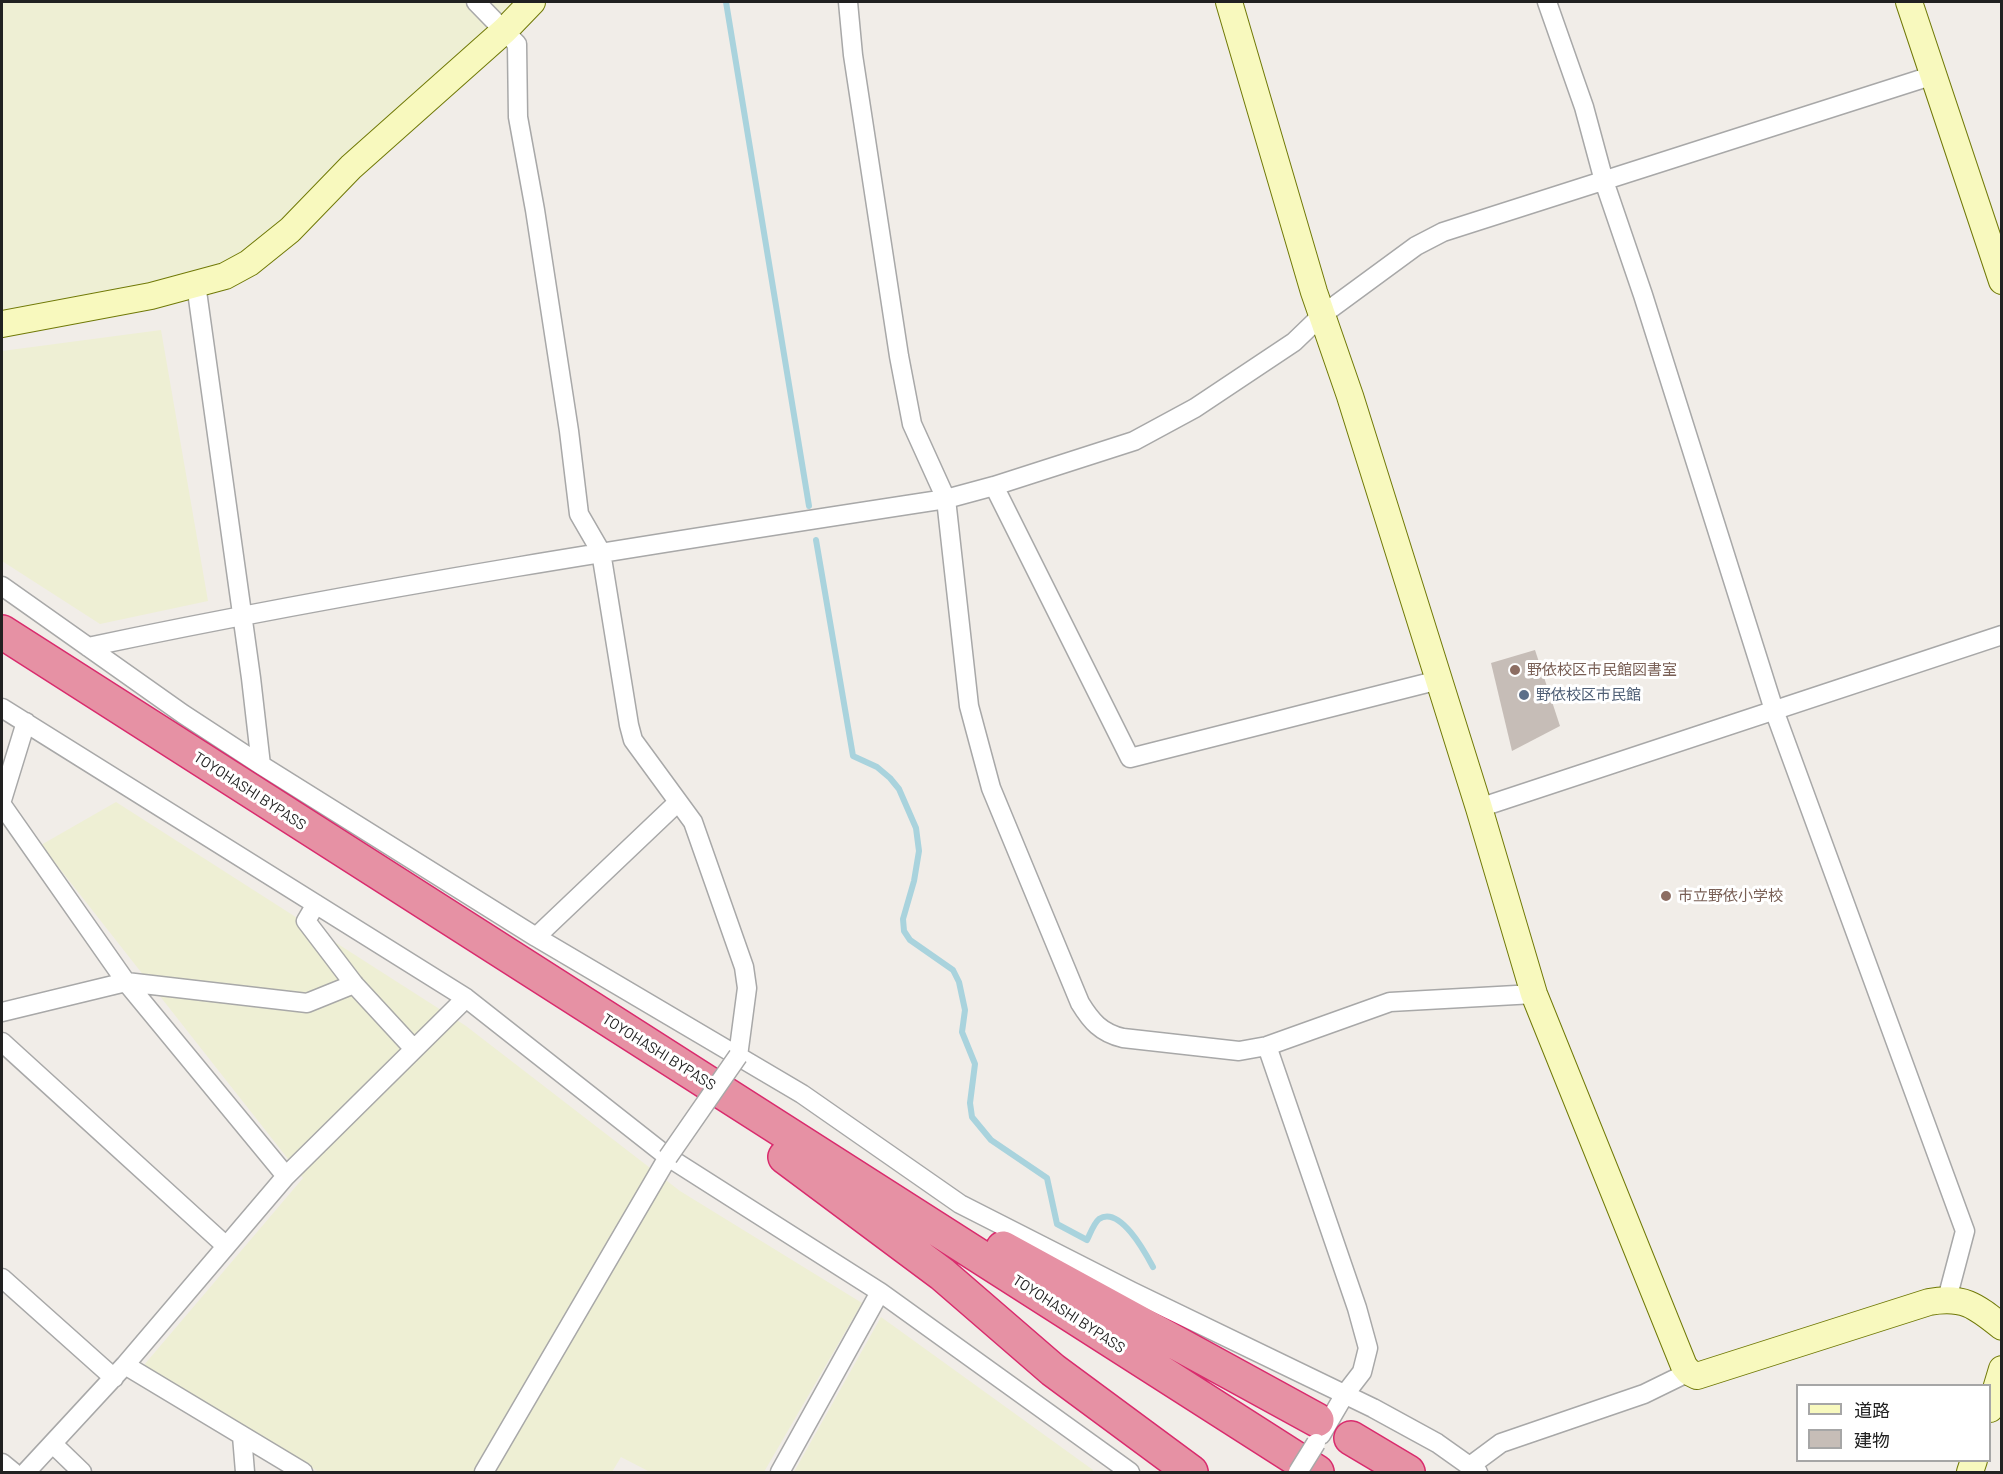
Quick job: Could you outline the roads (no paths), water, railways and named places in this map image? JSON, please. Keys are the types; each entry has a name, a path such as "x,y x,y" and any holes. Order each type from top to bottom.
{"highway":[{"name":"TOYOHASHI BYPASS","path":"2,632 789,1135 1317,1445"},
{"path":"665,1056 735,1122 827,1187 942,1274 1053,1370 1191,1473"},
{"path":"789,1135 977,1234 1317,1445"},
{"path":"1351,1438 1408,1473"}],"street":[{"path":"476,2 517,44 518,117 535,210 569,431 579,514 602,552 633,740 693,822 744,968 747,988 738,1056 669,1157 484,1473"},
{"path":"2,324 151,296 225,276 249,263 282,237 351,167 505,30 532,2"},
{"path":"848,2 853,55 912,424 946,499 969,706 991,789 1080,1003 1093,1023 1112,1035 1239,1051 1267,1046 1390,1002 1534,994"},
{"path":"1229,2 1322,315 1350,396 1479,807 1534,994 1684,1366 1697,1376 1929,1302 1947,1299 1964,1302 2001,1326"},
{"path":"1547,2 1584,107 1604,181 1650,318 1774,710 1965,1231 1947,1299"},
{"path":"1913,4 2001,281"},
{"path":"88,647 242,614 602,552 946,499 994,486 1134,441 1195,408 1294,342 1322,315 1416,246 1443,232 1934,75"},
{"path":"196,284 261,765"},
{"path":"994,486 1130,758 1439,681"},
{"path":"2,586 183,714 261,765 536,938 802,1094 960,1204 1131,1292 1346,1394 1437,1443 1474,1469 1501,1443 1644,1394 1689,1372"},
{"path":"1479,807 2001,635"},
{"path":"2,708 466,998 669,1157 880,1292 1130,1473"},
{"path":"2,800 26,722"},
{"path":"536,938 677,803"},
{"path":"2,805 126,982 286,1176"},
{"path":"316,904 306,921 354,984 414,1049"},
{"path":"2,1012 126,982 307,1003 354,984"},
{"path":"26,1473 120,1371 286,1176 466,998"},
{"path":"2,1042 225,1245"},
{"path":"1267,1046 1357,1308 1368,1348 1362,1372 1298,1473"},
{"path":"2,1278 120,1371 242,1436 303,1473"},
{"path":"780,1473 880,1292"},
{"path":"1991,1402 2001,1369"},
{"path":"242,1436 244,1473"},
{"path":"54,1445 82,1473"},
{"path":"2,1463 13,1473"}],"waterway":[{"path":"726,2 809,506"},
{"path":"816,540 853,756 877,767 890,778 899,789 916,828 919,851 914,881 903,919 904,931 910,940 953,970 959,982 965,1010 962,1032 975,1064 970,1103 972,1117 991,1140 1047,1178 1057,1224 1087,1240 1099,1219 1107,1217 1115,1219 1131,1233 1153,1267"}],"place":[{"name":"野依校区市民館図書室","path":"1515,670"},
{"name":"野依校区市民館","path":"1524,695"},
{"name":"市立野依小学校","path":"1666,896"}]}
